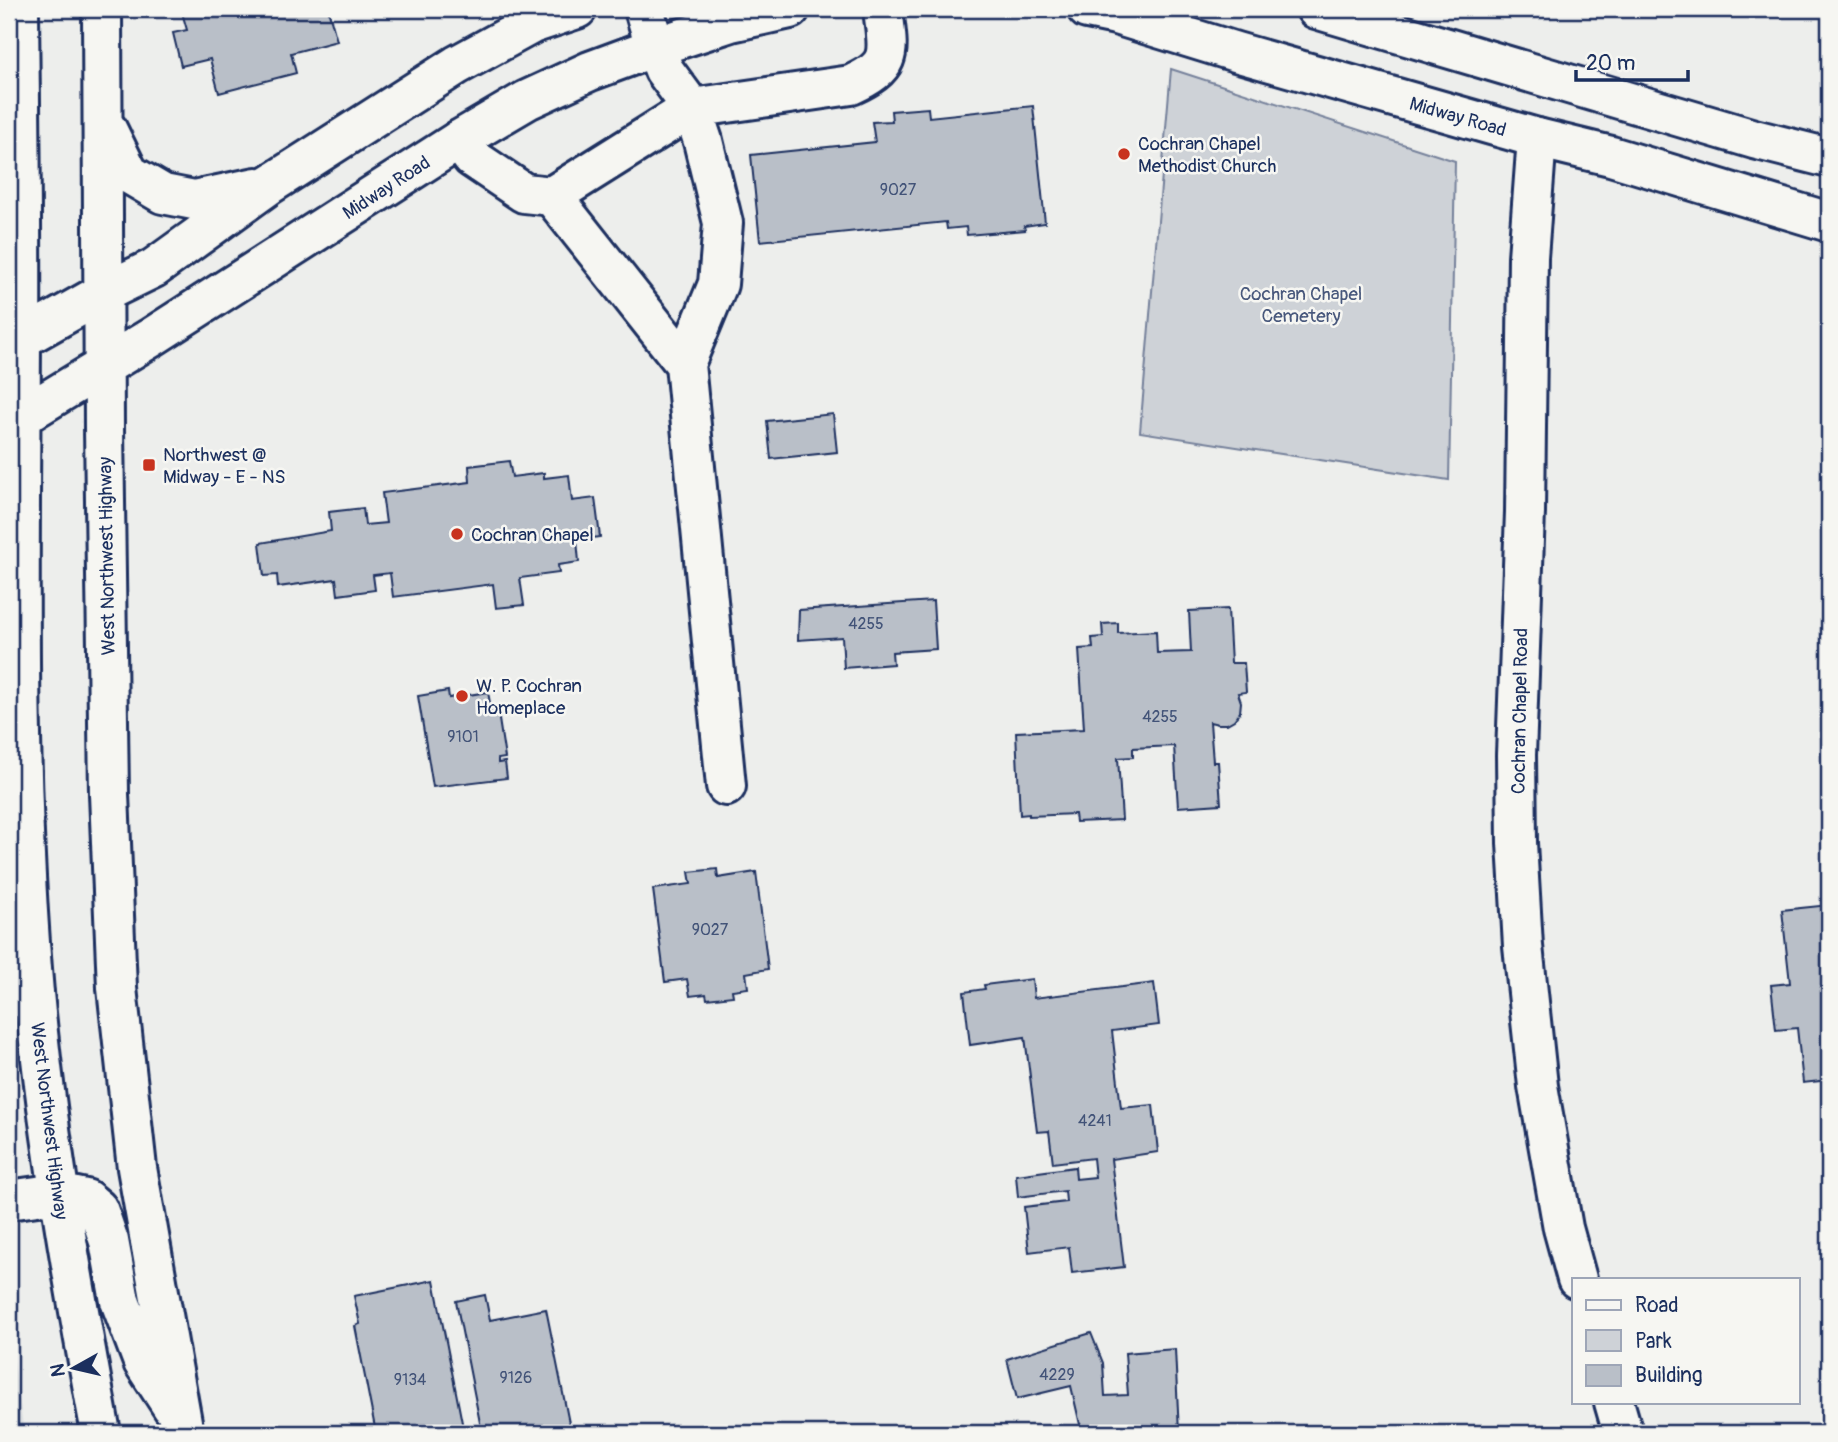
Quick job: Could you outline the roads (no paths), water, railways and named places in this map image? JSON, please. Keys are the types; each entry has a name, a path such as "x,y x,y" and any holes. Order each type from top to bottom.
{"main road":[{"name":"West Northwest Highway","path":"19,9 15,420 19,702 28,905 22,996 101,1433"},
{"name":"West Northwest Highway","path":"102,9 103,367 109,794 117,988 136,1168 183,1427"},
{"path":"15,343 103,293 154,268 269,185 457,65 532,24 578,9"},
{"path":"644,9 664,70 692,108 723,223 718,284 685,364 726,786"},
{"name":"Midway Road","path":"15,420 103,367 459,140 527,100 590,71 655,47 731,22 790,9"},
{"path":"459,140 472,158 524,193 552,195 692,108 851,85 869,77 881,67 887,51 883,9"},
{"name":"Midway Road","path":"1087,9 1116,15 1537,138 1611,156 1829,222"},
{"path":"1315,9 1754,139 1829,158"},
{"name":"Cochran Chapel Road","path":"1546,78 1537,138 1528,257 1525,512 1516,755 1517,842 1523,946 1538,1086 1563,1228 1577,1278"},
{"path":"102,116 129,174 163,194 194,200 269,185"},
{"path":"552,195 685,364"},
{"path":"9,1200 58,1193 86,1199 99,1209 109,1241 120,1301 143,1362 183,1427"},
{"path":"1615,1404 1623,1433"}],"place":[{"name":"Cochran Chapel Methodist Church","path":"1124,154"},
{"name":"Northwest @ Midway - E - NS","path":"149,465"},
{"name":"Cochran Chapel","path":"457,534"},
{"name":"W. P. Cochran Homeplace","path":"462,696"}],"park label":[{"name":"Cochran Chapel Cemetery","path":"1301,304"}]}
